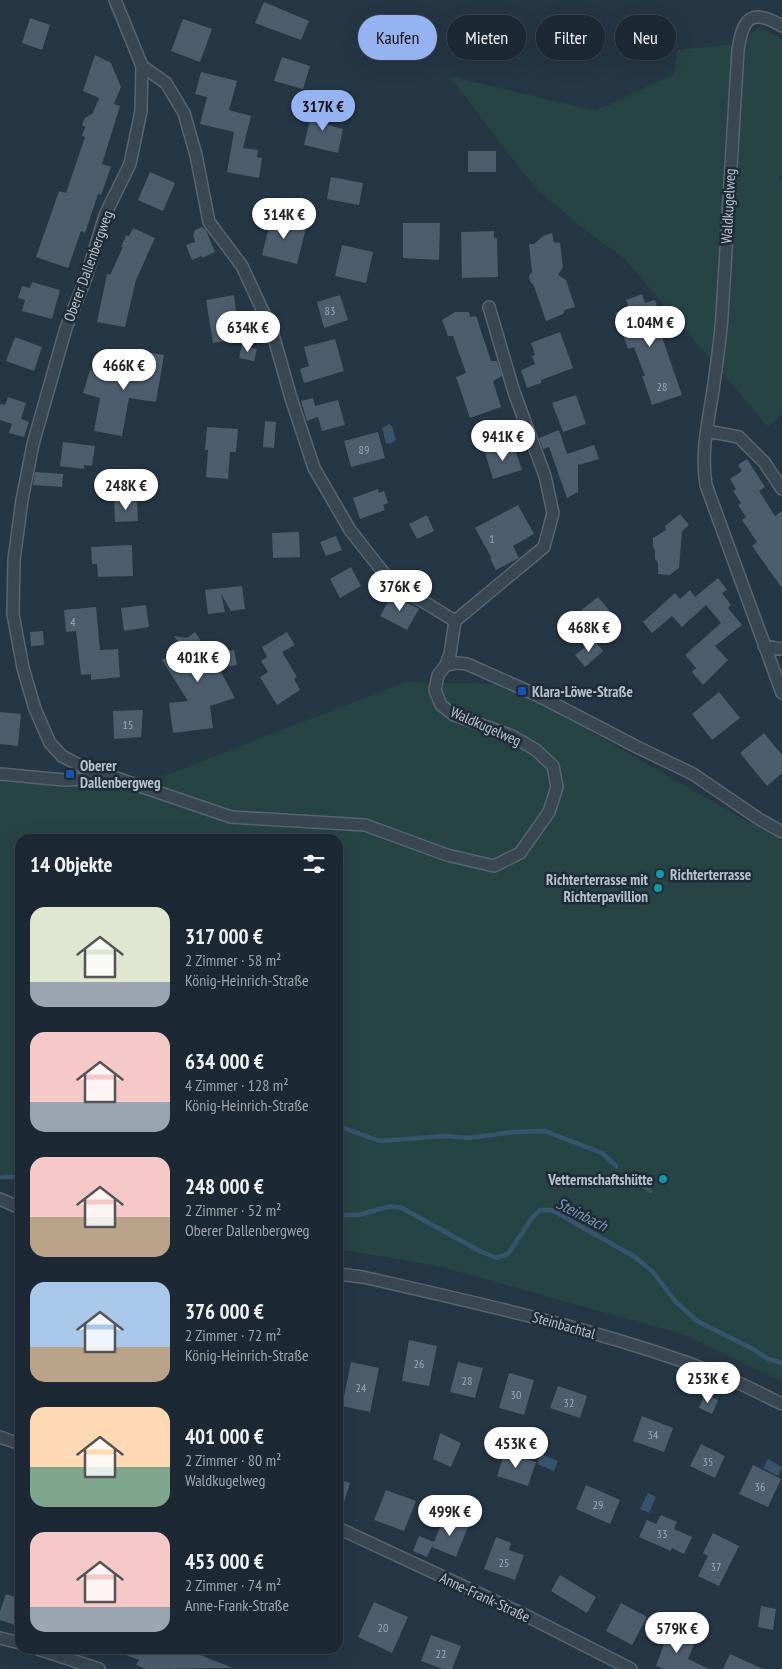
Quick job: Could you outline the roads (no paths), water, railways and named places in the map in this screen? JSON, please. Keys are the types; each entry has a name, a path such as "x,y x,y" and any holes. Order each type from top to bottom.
{"street":[{"path":"115,0 142,66 166,83 184,113 196,155 210,222 242,266 272,330 291,398 314,468 350,530 390,581 456,621"},
{"name":"Waldkugelweg","path":"782,26 766,17 758,16 743,26 740,34 722,316 719,349 706,431 704,469 706,485 782,692"},
{"name":"Oberer Dallenbergweg","path":"117,778 81,766 62,756 50,743 35,709 23,668 13,614 14,560 22,500 33,444 66,328 86,278 105,215 130,164 141,111 142,66"},
{"path":"489,307 514,392 545,476 553,513 544,547 456,621 450,654 446,664 467,664 539,696 641,750 693,774 759,819 782,832"},
{"path":"706,431 739,437 764,462 782,489"},
{"path":"764,646 782,649"},
{"name":"Waldkugelweg","path":"0,774 64,780 117,778 231,817 365,825 447,855 494,866 520,853 549,812 557,787 553,766 536,750 512,736 454,715 441,705 435,690 438,675 446,664"},
{"path":"0,1199 15,1206"},
{"name":"Steinbachtal","path":"343,1275 363,1277 536,1317 620,1341 725,1377 782,1404"},
{"path":"0,1437 15,1442"},
{"name":"Anne-Frank-Straße","path":"343,1530 523,1614 631,1669"},
{"path":"0,1638 15,1642"},
{"path":"53,1654 99,1669"}],"water":[{"path":"389,424 392,426 396,440 390,444 386,443 382,428"},
{"path":"541,1454 558,1461 554,1471 537,1464"},
{"path":"768,1459 782,1467 778,1476 763,1468"},
{"path":"648,1493 656,1497 649,1513 640,1509"}],"waterway":[{"path":"343,1128 380,1141 445,1136 468,1138 514,1132 545,1131 602,1153 616,1166"},
{"path":"626,1174 633,1178"},
{"name":"Steinbach","path":"0,1177 15,1177"},
{"path":"642,1185 650,1191"},
{"name":"Steinbach","path":"343,1215 359,1215 391,1206 402,1208 496,1258 508,1254 532,1218 540,1210 552,1210 635,1257 653,1272 675,1301 697,1321 753,1349 766,1358 782,1363"}],"place":[{"name":"Klara-Löwe-Straße","path":"522,691"},
{"name":"Oberer Dallenbergweg","path":"70,774"},
{"name":"Richterterrasse","path":"660,874"},
{"name":"Richterterrasse mit Richterpavillion","path":"658,888"},
{"name":"Vetternschaftshütte","path":"663,1179"}]}
